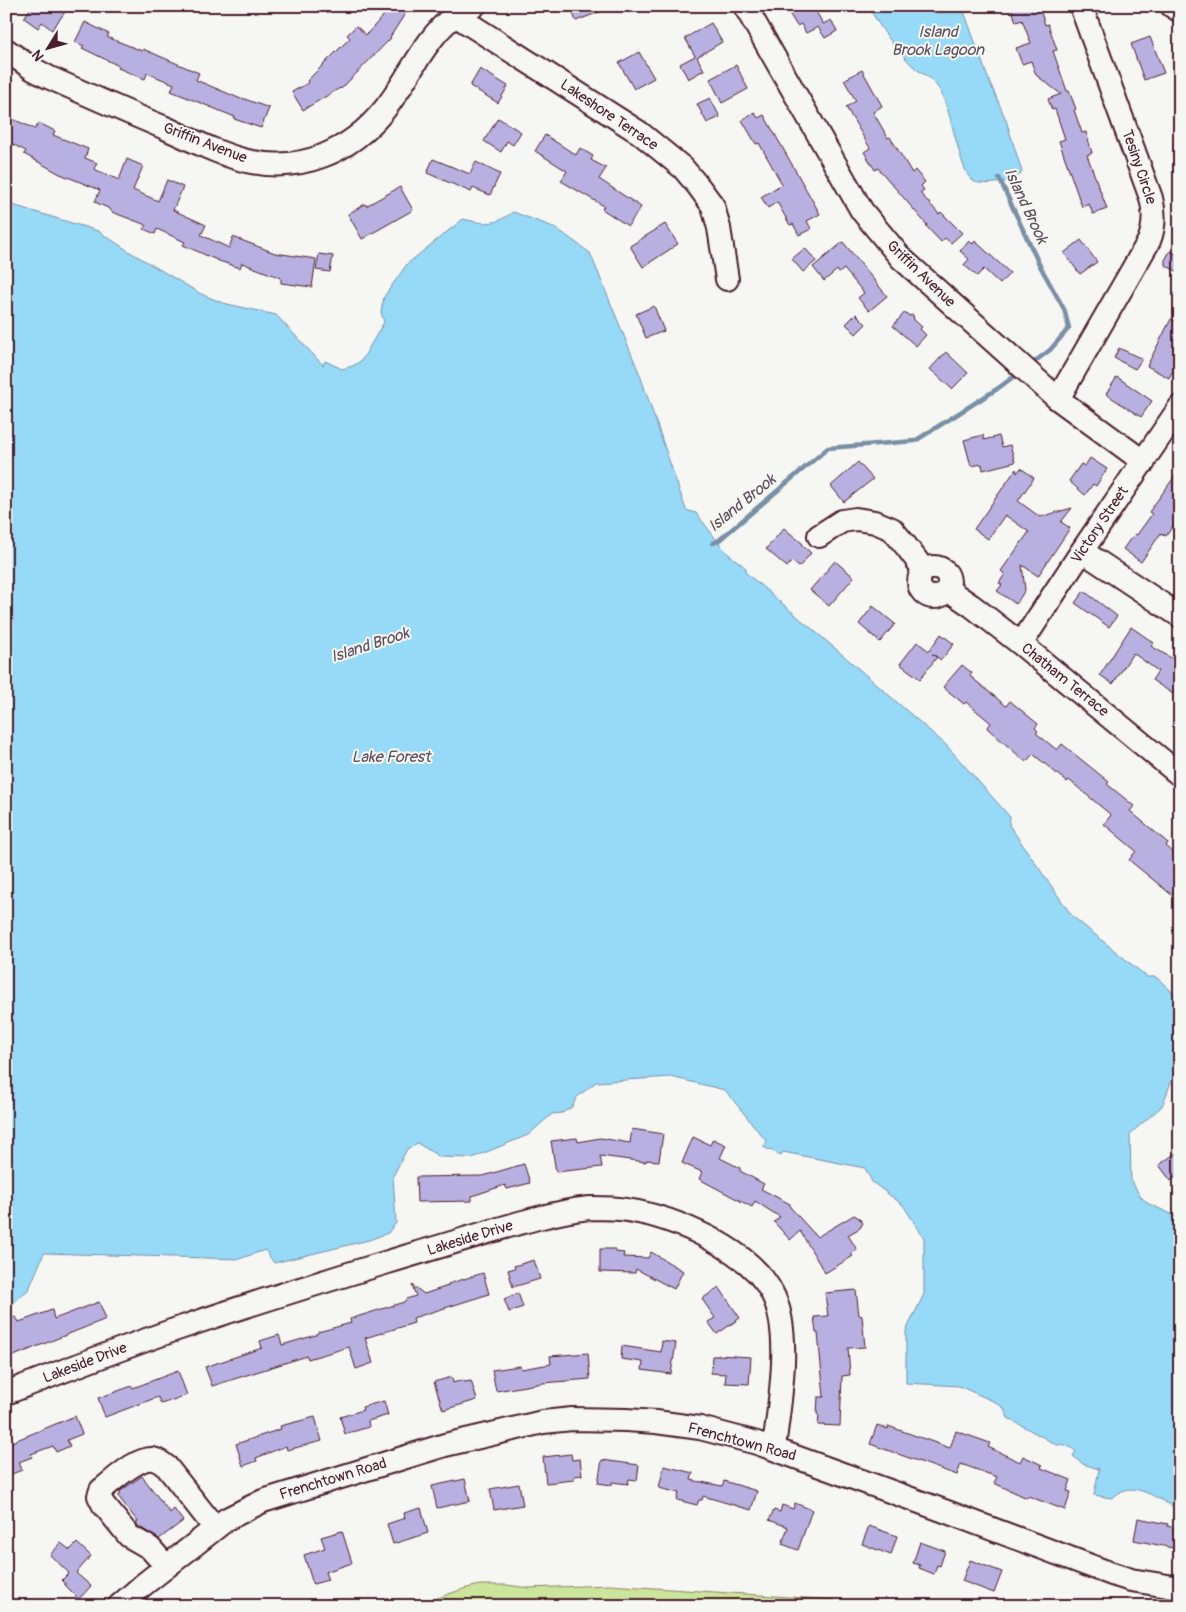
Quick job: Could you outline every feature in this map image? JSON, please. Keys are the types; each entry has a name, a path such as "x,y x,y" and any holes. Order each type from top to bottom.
{"street":[{"name":"Griffin Avenue","path":"745,6 862,211 901,258 1058,399 1144,462"},
{"name":"Tesiny Circle","path":"1058,399 1149,241 1154,224 1151,198 1081,6"},
{"path":"1172,6 1180,10"},
{"name":"Griffin Avenue","path":"6,50 48,77 215,150 248,161 274,164 309,162 330,154 345,145 360,135 375,121 387,107 427,44 439,30 465,11"},
{"name":"Lakeshore Terrace","path":"465,11 640,133 683,168 713,206 727,279"},
{"name":"Victory Street","path":"1021,644 1180,407"},
{"name":"Chatham Terrace","path":"819,536 842,521 856,519 875,522 892,529 924,570 918,581 920,589 926,595 938,597 945,593 947,589 972,606 1180,775"},
{"path":"1082,551 1180,616"},
{"name":"Lakeside Drive","path":"6,1393 186,1325 501,1228 571,1210 592,1208 624,1209 650,1215 698,1233 724,1246 741,1257 764,1280 777,1305 782,1326 782,1376 774,1448"},
{"name":"Frenchtown Road","path":"120,1606 143,1584 227,1519 263,1501 445,1445 543,1422 572,1419 656,1422 700,1428 774,1448 1112,1574 1131,1580 1180,1588"},
{"path":"166,1566 150,1548 130,1536 113,1517 99,1496 101,1490 133,1466 145,1460 153,1459 160,1461 167,1467 215,1528"}],"green space":[{"path":"480,1585 506,1585 529,1588 609,1585 835,1600 834,1606 415,1606"}],"water":[{"name":"Island Brook Lagoon","path":"868,6 962,6 988,78 1006,120 1022,172 1019,175 1013,179 990,184 973,181 968,175 959,152 947,108 937,86 914,67 901,53 883,31"},
{"name":"Lake Forest","path":"6,203 98,231 201,294 223,303 276,315 323,365 325,361 342,369 353,366 362,360 384,322 381,312 384,297 407,264 463,219 489,223 500,220 513,212 556,228 590,253 640,375 686,510 696,513 726,552 746,568 746,573 946,745 1010,817 1009,825 1072,916 1147,977 1156,977 1180,999 1180,1064 1162,1106 1130,1134 1131,1180 1140,1196 1149,1204 1180,1218 1180,1511 1146,1492 1138,1490 1121,1491 1111,1498 1094,1495 1099,1469 1083,1464 1073,1456 1076,1451 1071,1448 1065,1445 1057,1445 1008,1418 1004,1408 995,1402 959,1386 906,1383 906,1331 924,1294 924,1238 903,1205 872,1182 865,1168 783,1152 781,1155 763,1147 767,1142 725,1090 671,1077 596,1082 577,1097 572,1107 562,1113 552,1114 528,1135 472,1158 440,1157 417,1143 407,1149 393,1176 396,1223 388,1233 369,1240 274,1263 265,1250 239,1259 44,1253 29,1289 9,1307 6,1307"}],"building":[{"path":"32,6 57,6 65,12 52,30 42,22 38,28 24,18"},
{"path":"371,6 410,6 391,38 341,89 303,110 292,92 308,83 307,81 350,38 347,35 356,26 366,35 384,15"},
{"path":"570,6 611,6 612,7 576,21"},
{"path":"802,6 813,6 823,24 831,20 837,31 825,38 818,27 806,33 801,24 797,26 789,13"},
{"path":"1011,6 1039,6 1045,25 1048,24 1057,50 1053,51 1067,91 1069,91 1076,109 1074,110 1082,133 1086,132 1092,153 1087,155 1107,209 1093,214 1089,204 1082,207 1059,141 1065,139 1055,109 1052,110 1048,99 1061,94 1036,75 1031,61 1022,64 1016,48 1031,43 1022,20 1016,22"},
{"path":"85,22 109,34 107,37 142,51 143,49 199,73 196,80 241,99 269,108 261,128 234,119 235,117 171,91 174,84 147,73 145,79 118,68 119,66 82,48 84,46 75,42"},
{"path":"711,23 722,42 697,57 704,70 688,79 680,64 695,56 685,38"},
{"path":"1150,37 1164,73 1144,80 1131,44"},
{"path":"639,52 654,78 634,89 619,63"},
{"path":"736,65 748,89 722,103 710,79"},
{"path":"480,69 508,86 498,103 470,86"},
{"path":"862,70 882,106 873,112 912,173 915,170 925,182 921,186 924,190 920,193 939,214 941,212 962,233 951,243 945,238 941,242 878,168 875,170 864,152 870,148 846,107 856,101 844,80"},
{"path":"710,98 720,117 707,123 697,104"},
{"path":"754,112 758,118 764,115 820,214 807,221 811,229 799,235 793,224 790,225 777,202 768,208 761,197 782,184 759,143 756,144 742,120"},
{"path":"6,116 35,129 39,123 55,131 53,135 88,149 85,158 97,163 94,169 119,180 127,159 143,166 133,190 158,201 167,180 183,187 173,210 206,225 201,235 229,248 233,237 275,253 316,259 312,287 281,283 281,278 242,263 240,268 219,261 183,245 185,242 157,229 155,234 144,229 146,225 112,212 110,209 95,202 100,190 60,174 24,154 26,151 6,141"},
{"path":"498,118 521,132 513,145 507,141 501,152 484,141"},
{"path":"545,135 576,155 580,148 593,156 591,160 606,168 599,179 641,207 628,226 602,209 604,206 561,181 567,171 535,151"},
{"path":"433,159 470,174 476,162 500,174 490,195 473,188 471,192 427,173"},
{"path":"400,187 413,210 362,239 348,214"},
{"path":"665,224 678,244 643,267 630,246"},
{"path":"1081,240 1097,262 1080,274 1064,253"},
{"path":"969,241 973,244 975,241 1010,273 1000,284 984,269 977,276 964,265 969,259 960,251"},
{"path":"843,242 887,296 869,311 858,298 864,293 844,269 839,273 837,270 824,281 813,267"},
{"path":"805,248 816,261 803,272 792,259"},
{"path":"1170,251 1180,256 1180,273 1165,265 1165,260"},
{"path":"319,254 333,256 330,272 316,270"},
{"path":"654,306 664,331 646,338 636,314"},
{"path":"905,312 909,316 913,315 914,320 922,327 920,329 926,335 916,346 893,326"},
{"path":"856,314 866,324 856,334 846,324"},
{"path":"1171,319 1180,323 1180,365 1175,373 1172,372 1169,378 1147,366"},
{"path":"1119,348 1142,359 1135,369 1114,358"},
{"path":"946,352 968,373 952,389 930,369"},
{"path":"1117,377 1152,401 1141,417 1106,394"},
{"path":"983,435 984,440 999,436 1002,447 1010,445 1015,462 983,470 982,464 971,466 964,440"},
{"path":"1090,458 1107,469 1096,486 1093,484 1085,495 1069,481 1081,464 1085,466"},
{"path":"858,462 873,479 844,502 831,486"},
{"path":"1021,468 1034,478 1018,501 1040,517 1072,508 1061,522 1070,528 1038,576 1022,565 1025,590 1016,604 997,591 1002,585 999,583 1005,574 1001,571 1029,532 1005,515 988,539 974,529 1016,469 1017,473"},
{"path":"1180,469 1180,516 1166,536 1161,533 1141,562 1123,549 1135,534 1137,535 1152,514 1149,512"},
{"path":"784,528 811,553 799,567 792,561 787,567 766,549"},
{"path":"835,561 854,577 829,606 810,590"},
{"path":"1084,591 1117,616 1109,627 1075,603"},
{"path":"873,606 895,624 880,642 859,624"},
{"path":"1131,627 1154,643 1151,646 1180,663 1180,682 1173,694 1152,680 1158,671 1133,653 1113,684 1100,675"},
{"path":"941,634 954,644 941,660 937,657 920,679 900,664 917,642 929,651"},
{"path":"962,665 972,673 970,676 1006,706 1010,701 1038,724 1035,728 1038,731 1036,733 1057,750 1062,744 1109,782 1107,784 1134,806 1130,811 1168,843 1166,846 1180,858 1180,898 1175,894 1173,896 1129,860 1136,851 1104,824 1111,815 1069,780 1067,782 1033,754 1026,762 987,728 991,723 966,702 964,704 943,687"},
{"path":"632,1129 663,1134 659,1161 646,1160 646,1162 600,1156 602,1167 556,1172 551,1141 577,1138 578,1142 600,1138 630,1143"},
{"path":"693,1137 710,1145 713,1139 726,1145 720,1158 740,1168 740,1171 764,1184 761,1189 790,1204 790,1207 817,1237 854,1215 859,1218 863,1223 860,1228 848,1235 857,1250 851,1254 853,1256 825,1273 800,1231 790,1240 774,1222 780,1217 755,1201 752,1207 699,1179 702,1172 682,1163"},
{"path":"1180,1150 1180,1174 1171,1181 1159,1165"},
{"path":"524,1164 530,1183 507,1189 505,1185 472,1196 472,1201 417,1202 416,1177 483,1176"},
{"path":"600,1249 615,1249 615,1252 624,1253 623,1257 648,1258 651,1252 683,1271 674,1289 636,1269 635,1273 600,1272"},
{"path":"534,1260 540,1279 513,1287 508,1270 515,1268 514,1266"},
{"path":"483,1273 489,1294 413,1318 414,1323 365,1338 373,1363 356,1369 349,1347 308,1359 307,1356 212,1386 205,1367 262,1348 260,1341 279,1335 282,1345 316,1335 318,1332 351,1323 350,1319 404,1302 406,1299 416,1296 412,1285 424,1294"},
{"path":"719,1287 740,1318 717,1334 708,1322 715,1318 702,1299"},
{"path":"856,1290 859,1315 862,1316 865,1347 848,1348 850,1375 842,1376 840,1426 818,1425 818,1397 824,1397 818,1333 816,1333 814,1317 828,1316 825,1293"},
{"path":"518,1293 523,1307 509,1312 504,1299"},
{"path":"99,1302 106,1319 6,1359 6,1320 16,1317 19,1322 52,1310 54,1319"},
{"path":"662,1341 676,1343 671,1374 642,1370 643,1362 621,1359 622,1346 661,1352"},
{"path":"588,1353 590,1379 543,1383 496,1391 492,1370 520,1366 521,1369 551,1364 550,1356"},
{"path":"712,1356 751,1357 749,1384 725,1383 726,1374 711,1373"},
{"path":"178,1371 187,1395 161,1404 158,1397 105,1417 98,1398 132,1386 133,1388"},
{"path":"452,1377 453,1383 462,1380 465,1382 471,1381 477,1400 443,1410 434,1382"},
{"path":"384,1401 388,1415 368,1421 369,1427 345,1434 340,1417 363,1410 362,1407"},
{"path":"75,1416 82,1434 67,1440 70,1446 56,1452 53,1446 31,1454 32,1457 19,1462 22,1470 6,1476 6,1431 12,1442"},
{"path":"315,1417 322,1441 287,1450 286,1446 256,1458 257,1461 243,1466 236,1444 281,1429 280,1426"},
{"path":"877,1425 888,1429 888,1426 950,1448 956,1431 990,1443 988,1447 1020,1462 1023,1456 1042,1465 1041,1468 1071,1480 1067,1491 1071,1492 1065,1510 1028,1496 1027,1498 994,1483 997,1477 961,1464 957,1475 870,1444"},
{"path":"571,1454 572,1460 580,1459 582,1475 574,1476 574,1480 546,1483 543,1457"},
{"path":"602,1460 639,1465 637,1480 629,1479 628,1484 612,1482 612,1485 598,1483"},
{"path":"664,1466 693,1473 691,1480 722,1486 724,1481 757,1491 751,1510 703,1496 697,1505 677,1500 679,1493 659,1488"},
{"path":"142,1476 170,1513 174,1509 183,1521 159,1539 138,1526 136,1523 138,1522 118,1496 121,1494 119,1492"},
{"path":"465,1479 470,1501 437,1508 432,1486"},
{"path":"519,1484 523,1505 494,1510 490,1489"},
{"path":"795,1503 812,1510 798,1550 782,1544 788,1527 769,1520 774,1510 780,1512 782,1505 793,1509"},
{"path":"421,1508 428,1533 393,1544 387,1524 405,1518 404,1513"},
{"path":"1138,1518 1168,1524 1167,1526 1180,1529 1178,1549 1134,1540"},
{"path":"869,1526 897,1536 891,1555 862,1544"},
{"path":"342,1531 352,1563 325,1572 328,1580 313,1584 304,1555 325,1548 321,1537"},
{"path":"920,1542 945,1551 940,1566 937,1565 934,1574 919,1568 920,1565 913,1563"},
{"path":"61,1543 70,1550 77,1543 91,1556 76,1573 91,1586 79,1599 62,1580 69,1573 50,1555"},
{"path":"970,1560 1002,1572 994,1593 962,1581"}],"waterway":[{"name":"Island Brook","path":"999,178 1040,266 1064,309 1069,328 1050,350 1030,365"},
{"name":"Island Brook","path":"713,543 718,541 828,448 915,441 997,389 1020,372"}]}
